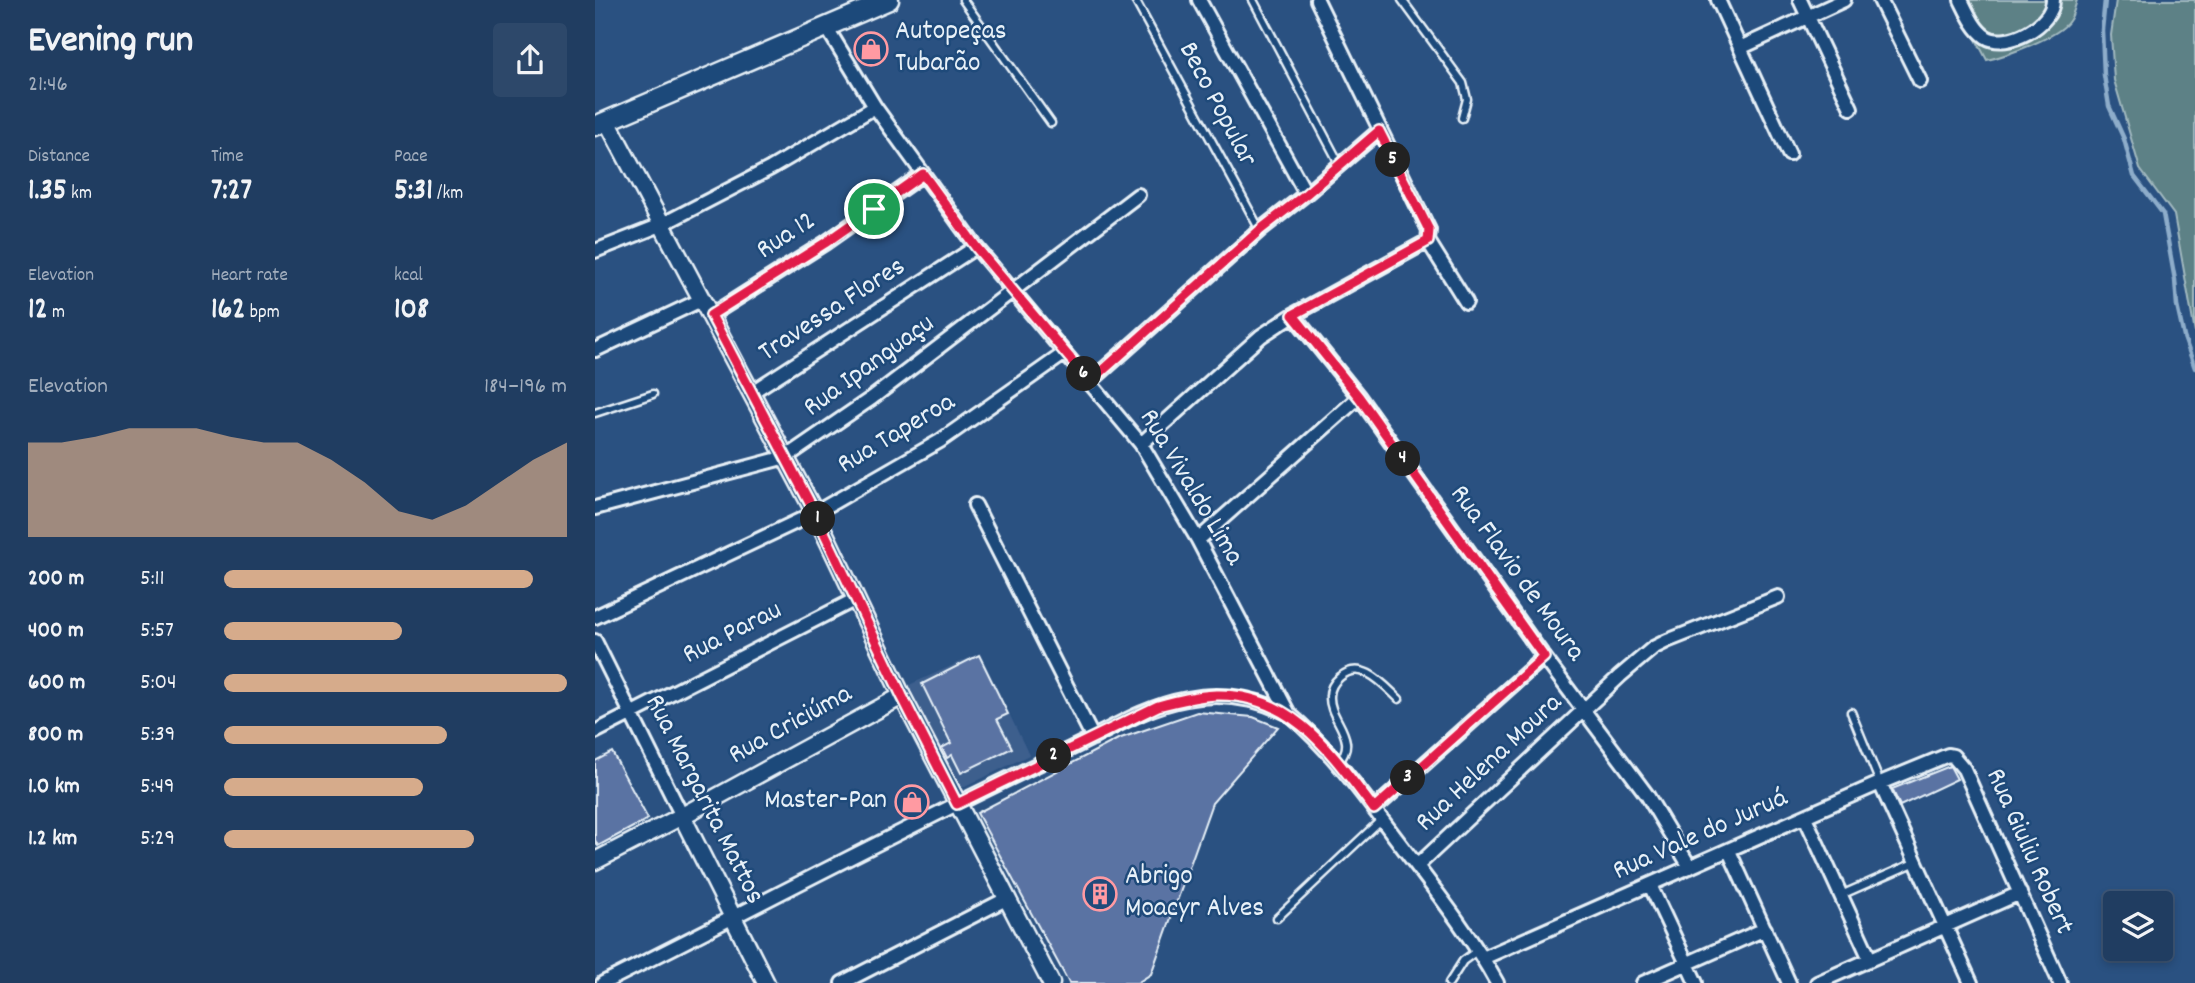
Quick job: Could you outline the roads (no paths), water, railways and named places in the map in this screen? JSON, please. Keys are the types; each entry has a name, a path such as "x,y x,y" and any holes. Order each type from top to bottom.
{"main road":[{"path":"601,123 889,0"}],"street":[{"path":"1199,0 1306,194"},
{"path":"1317,0 1429,230 1428,241 1466,302"},
{"path":"1718,0 1789,153"},
{"path":"1800,0 1851,108"},
{"path":"1740,48 1844,0"},
{"path":"1880,0 1920,81"},
{"path":"1961,0 1976,27 1986,37 2005,41 2027,33 2045,22 2052,12 2053,0"},
{"name":"Rua Vivaldo Lima","path":"827,28 875,107 976,247 1140,444 1198,540 1289,714 1339,762 1480,954 1497,983"},
{"path":"595,251 661,225 771,168 875,107"},
{"path":"601,123 703,299 752,392 815,513 902,696 1051,983"},
{"path":"1090,382 1260,230 1379,131"},
{"name":"Rua 12","path":"711,315 825,243 923,174"},
{"name":"Rua Ipanguaçu","path":"595,508 786,457 872,398 1138,195"},
{"path":"1140,444 1261,336 1293,315 1428,241"},
{"name":"Travessa Flores","path":"752,392 976,247"},
{"path":"595,350 703,299"},
{"name":"Rua Flavio de Moura","path":"1293,315 1359,397 1544,657 1647,795 1690,867"},
{"name":"Rua Taperoa","path":"595,617 815,513 940,441 1065,353"},
{"path":"1198,540 1359,397"},
{"path":"975,505 1093,738"},
{"name":"Rua Helena Moura","path":"1417,866 1583,709 1653,648 1778,597"},
{"name":"Rua Parau","path":"595,732 856,599"},
{"name":"Rua Margarita Mattos","path":"595,641 765,983"},
{"path":"1378,814 1544,657"},
{"path":"603,983 1125,720 1158,706 1188,698 1217,695 1268,704 1289,714"},
{"name":"Rua Criciúma","path":"595,861 902,696"},
{"name":"Rua Giuliu Robert","path":"1939,759 1953,756 1964,769 2060,983"},
{"name":"Rua Vale do Juruá","path":"1480,954 1650,885 1939,759"},
{"path":"1880,783 1971,983"},
{"path":"1805,817 1870,959"},
{"path":"1729,850 1789,983"},
{"path":"1650,885 1696,983"},
{"path":"1817,983 2020,893"},
{"path":"842,983 1006,899"},
{"path":"1643,983 1765,929"}],"lane":[{"path":"963,0 1051,123"},
{"name":"Beco Popular","path":"1135,0 1260,230"},
{"path":"1253,0 1340,165"},
{"path":"1402,0 1463,83 1467,99 1462,118"},
{"path":"595,413 653,394"},
{"path":"1339,762 1347,744 1332,708 1332,686 1342,676 1354,671 1365,671 1399,699"},
{"path":"1851,712 1880,783"},
{"path":"1277,918 1378,814"},
{"path":"1841,895 1916,862"},
{"path":"1449,983 1463,961 1480,954"}],"waterway":[{"path":"2105,0 2102,30 2104,75 2109,106 2124,139 2134,176 2163,214 2177,306 2195,368"}],"place":[{"name":"Autopeças Tubarão","path":"871,49"},
{"name":"Master-Pan","path":"912,802"},
{"name":"Abrigo Moacyr Alves","path":"1100,894"}]}
